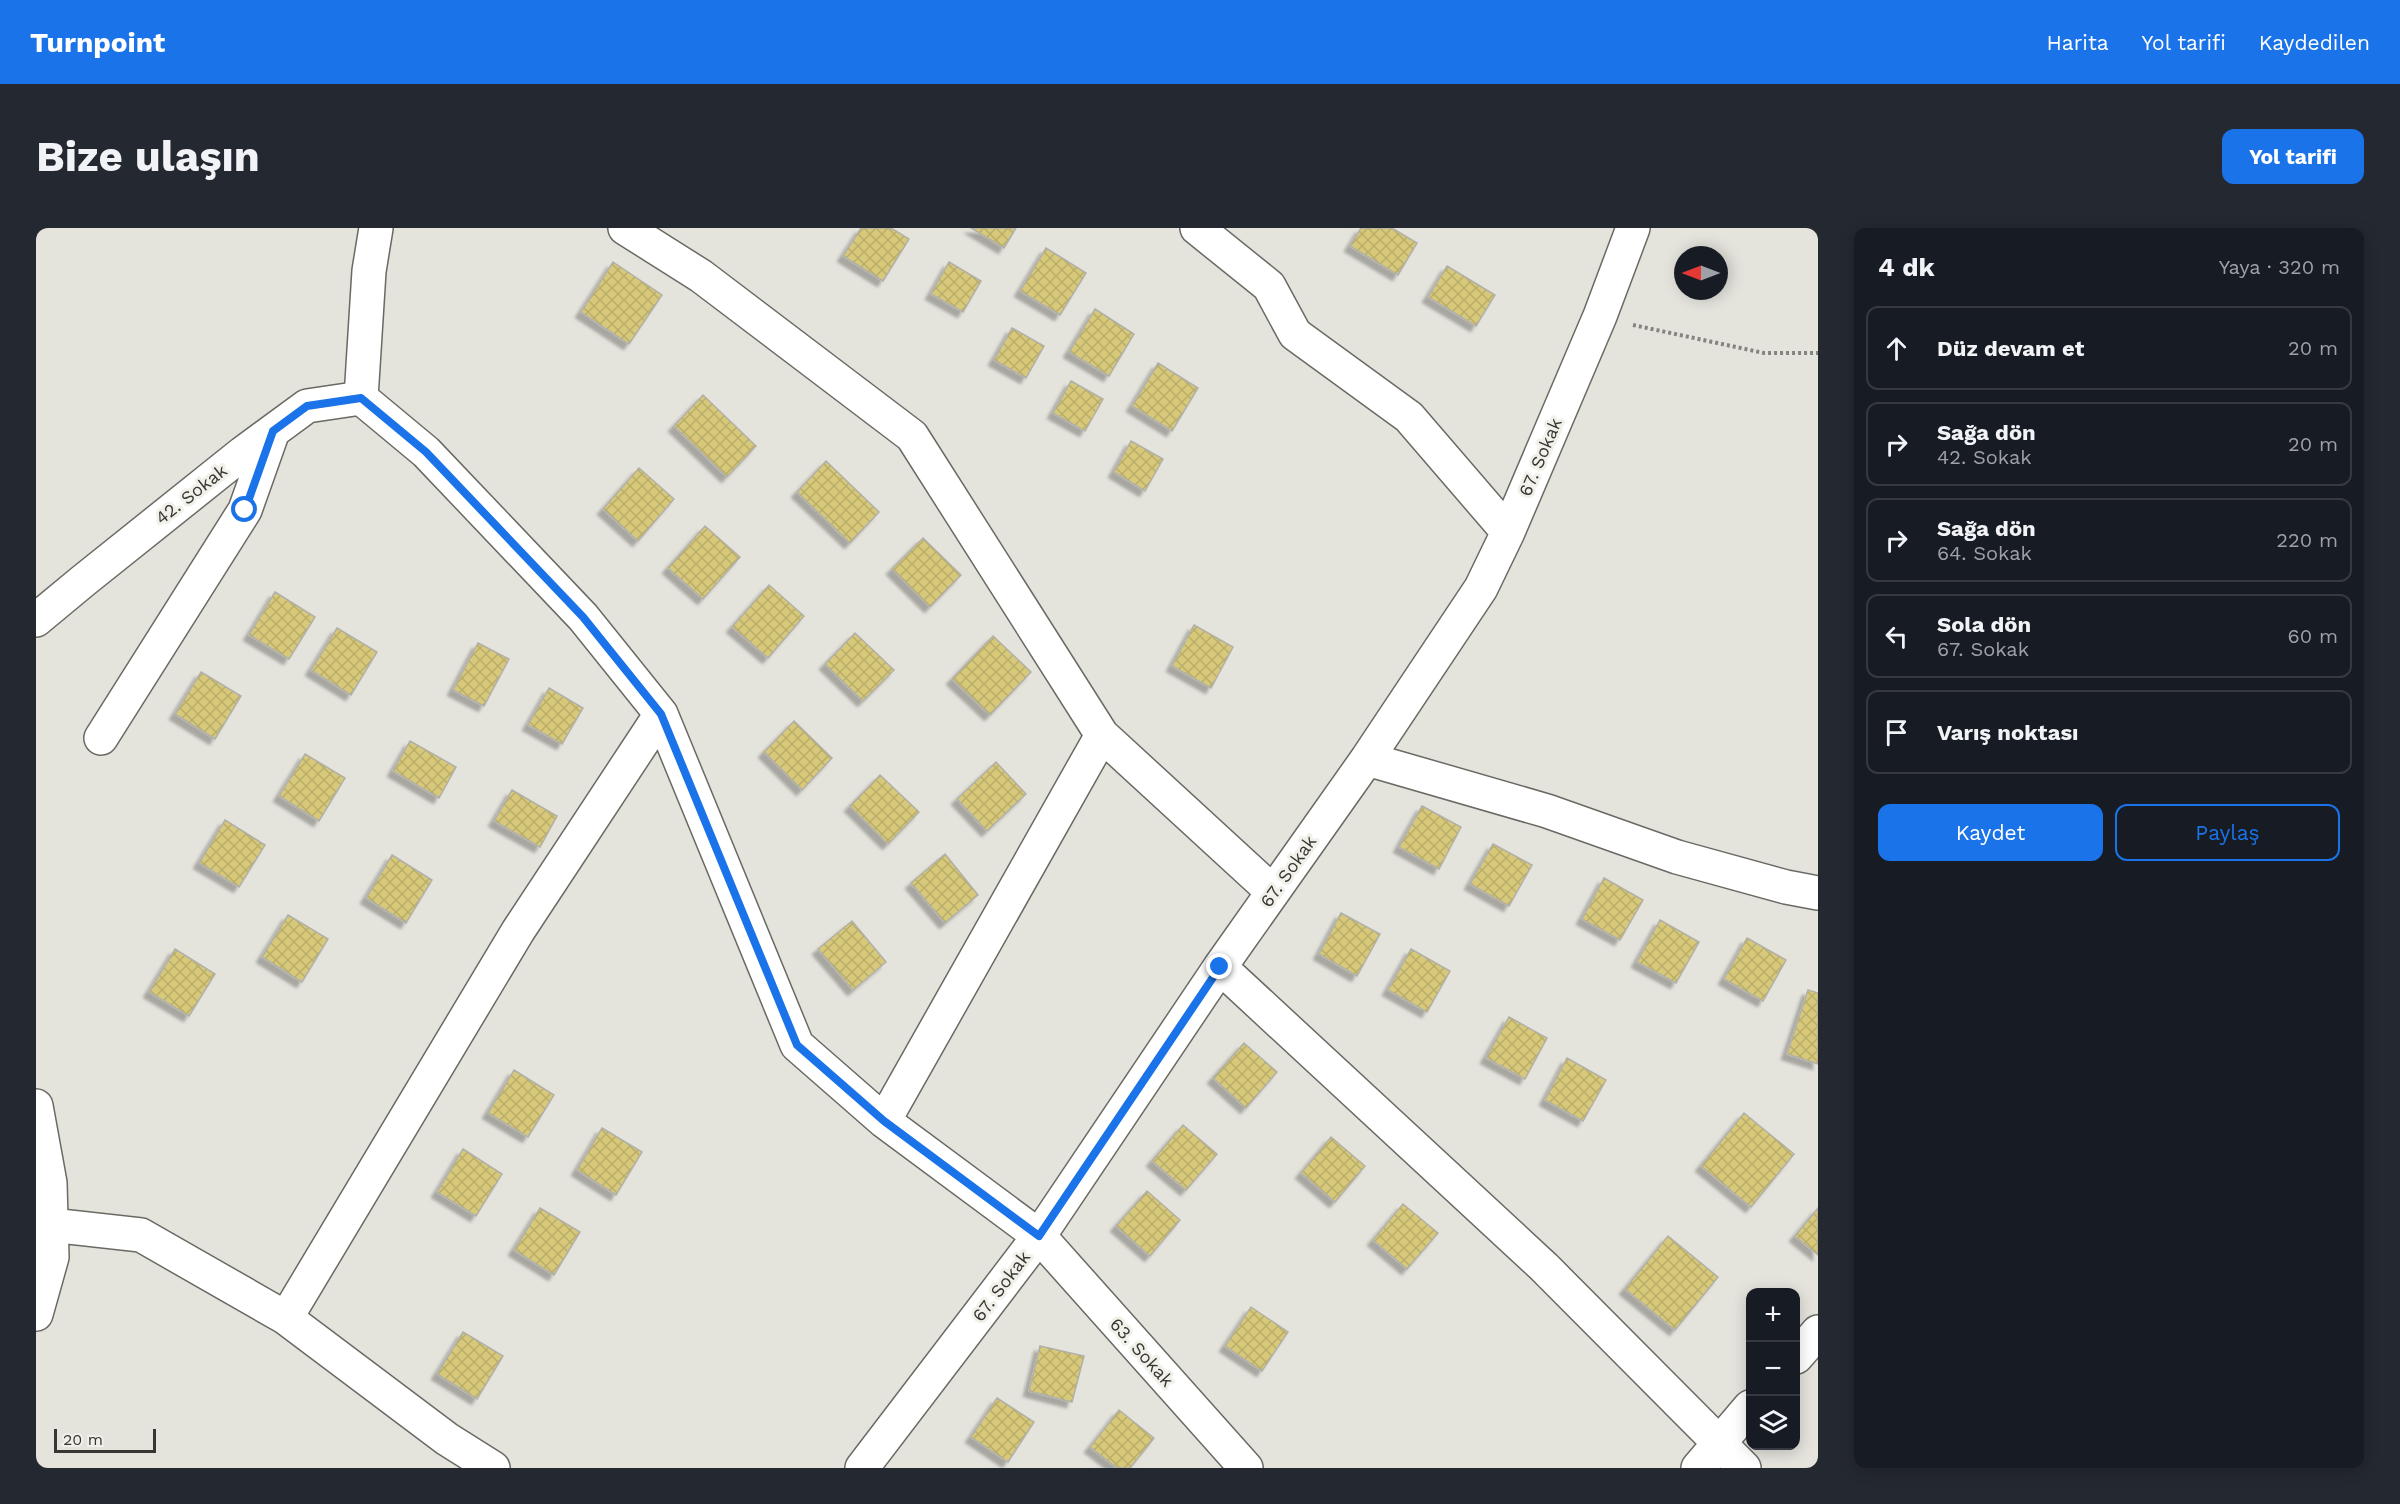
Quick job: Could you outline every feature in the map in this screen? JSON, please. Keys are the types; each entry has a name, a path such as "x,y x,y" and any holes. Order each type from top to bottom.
{"street":[{"path":"361,398 369,271 376,228"},
{"path":"625,228 701,276 912,436 1102,735 1273,892"},
{"path":"1197,228 1269,286 1295,334 1409,417 1508,532"},
{"name":"67. Sokak","path":"862,1468 1039,1236 1220,967 1367,759 1481,588 1508,532 1600,316 1633,228"},
{"name":"42. Sokak","path":"36,620 82,580 307,406 361,398"},
{"name":"63. Sokak","path":"361,398 426,452 583,617 661,714 797,1045 884,1121 1039,1236 1246,1468"},
{"path":"101,738 245,510 273,431"},
{"path":"286,1318 518,931 661,714"},
{"path":"884,1121 1102,735"},
{"path":"1367,759 1547,810 1677,857 1786,887 1818,893"},
{"path":"1220,967 1544,1267 1744,1468"},
{"path":"36,1106 50,1183 52,1257 36,1314"},
{"path":"51,1225 141,1235 286,1318 447,1439 493,1468"},
{"path":"1800,1352 1818,1332"},
{"path":"1698,1468 1746,1412"}],"path":[{"path":"1600,316 1764,353 1818,353"}],"building":[{"path":"861,228 891,228 909,239 883,281 843,256"},
{"path":"971,228 1016,228 1004,248"},
{"path":"1361,228 1392,228 1417,243 1398,275 1350,246"},
{"path":"1046,248 1086,273 1060,315 1020,291"},
{"path":"613,262 662,295 629,344 581,312"},
{"path":"949,262 981,281 963,312 931,294"},
{"path":"1447,266 1495,295 1476,326 1428,297"},
{"path":"1095,309 1134,334 1109,376 1069,352"},
{"path":"1012,328 1044,346 1026,378 994,360"},
{"path":"1158,363 1198,388 1172,431 1132,406"},
{"path":"1071,381 1103,399 1085,431 1053,413"},
{"path":"703,395 756,446 727,477 674,426"},
{"path":"1131,441 1163,459 1145,491 1114,472"},
{"path":"826,461 879,512 850,543 797,492"},
{"path":"639,468 674,499 638,541 603,509"},
{"path":"705,526 740,557 703,599 668,568"},
{"path":"923,538 961,575 930,607 892,569"},
{"path":"769,585 804,616 768,658 732,627"},
{"path":"275,592 315,617 289,659 249,635"},
{"path":"1194,625 1233,647 1211,688 1172,666"},
{"path":"337,628 377,652 351,695 311,670"},
{"path":"855,633 894,670 863,701 825,664"},
{"path":"993,636 1031,672 990,715 952,679"},
{"path":"478,643 509,659 484,706 453,690"},
{"path":"201,672 241,696 215,739 175,714"},
{"path":"549,688 583,708 562,744 528,725"},
{"path":"794,721 832,758 802,790 764,752"},
{"path":"410,741 456,767 439,798 393,771"},
{"path":"305,754 345,778 319,821 279,796"},
{"path":"996,762 1026,794 987,831 957,799"},
{"path":"880,775 919,812 888,844 850,806"},
{"path":"512,790 557,816 540,847 494,821"},
{"path":"1422,806 1461,827 1439,869 1399,847"},
{"path":"225,820 265,845 239,887 199,863"},
{"path":"1493,844 1532,865 1509,906 1470,884"},
{"path":"945,854 978,895 945,923 911,883"},
{"path":"392,855 432,880 406,923 366,898"},
{"path":"1604,878 1643,900 1620,940 1582,919"},
{"path":"1341,913 1380,934 1357,976 1319,954"},
{"path":"288,915 328,939 302,982 262,957"},
{"path":"1660,920 1699,942 1676,983 1637,962"},
{"path":"852,921 886,962 853,990 818,949"},
{"path":"1747,938 1786,960 1763,1001 1724,979"},
{"path":"175,949 215,974 189,1016 149,992"},
{"path":"1411,949 1450,971 1427,1012 1388,990"},
{"path":"1808,990 1818,993 1818,1064 1787,1054"},
{"path":"1509,1017 1547,1038 1525,1079 1486,1058"},
{"path":"1244,1043 1277,1072 1246,1108 1213,1078"},
{"path":"1567,1058 1606,1080 1583,1121 1545,1100"},
{"path":"514,1070 554,1095 528,1137 488,1113"},
{"path":"1744,1113 1794,1154 1751,1207 1701,1166"},
{"path":"1183,1125 1217,1154 1186,1190 1152,1161"},
{"path":"602,1128 642,1152 616,1195 577,1170"},
{"path":"1331,1137 1365,1166 1335,1202 1301,1173"},
{"path":"463,1149 502,1174 476,1216 437,1192"},
{"path":"1147,1191 1180,1220 1150,1256 1116,1226"},
{"path":"1403,1204 1438,1233 1407,1269 1373,1240"},
{"path":"540,1208 580,1232 554,1275 514,1250"},
{"path":"1818,1208 1818,1255 1795,1236"},
{"path":"1668,1236 1718,1277 1675,1330 1625,1289"},
{"path":"1251,1307 1288,1332 1262,1371 1225,1346"},
{"path":"463,1332 503,1356 477,1399 437,1374"},
{"path":"1040,1346 1084,1356 1072,1402 1029,1391"},
{"path":"997,1398 1034,1422 1008,1462 971,1437"},
{"path":"1119,1410 1154,1438 1130,1468 1117,1468 1090,1447"}],"route":[{"path":"245,510 273,431 307,406 361,398 426,452 583,617 661,714 797,1045 884,1121 1039,1236 1220,967"}]}
